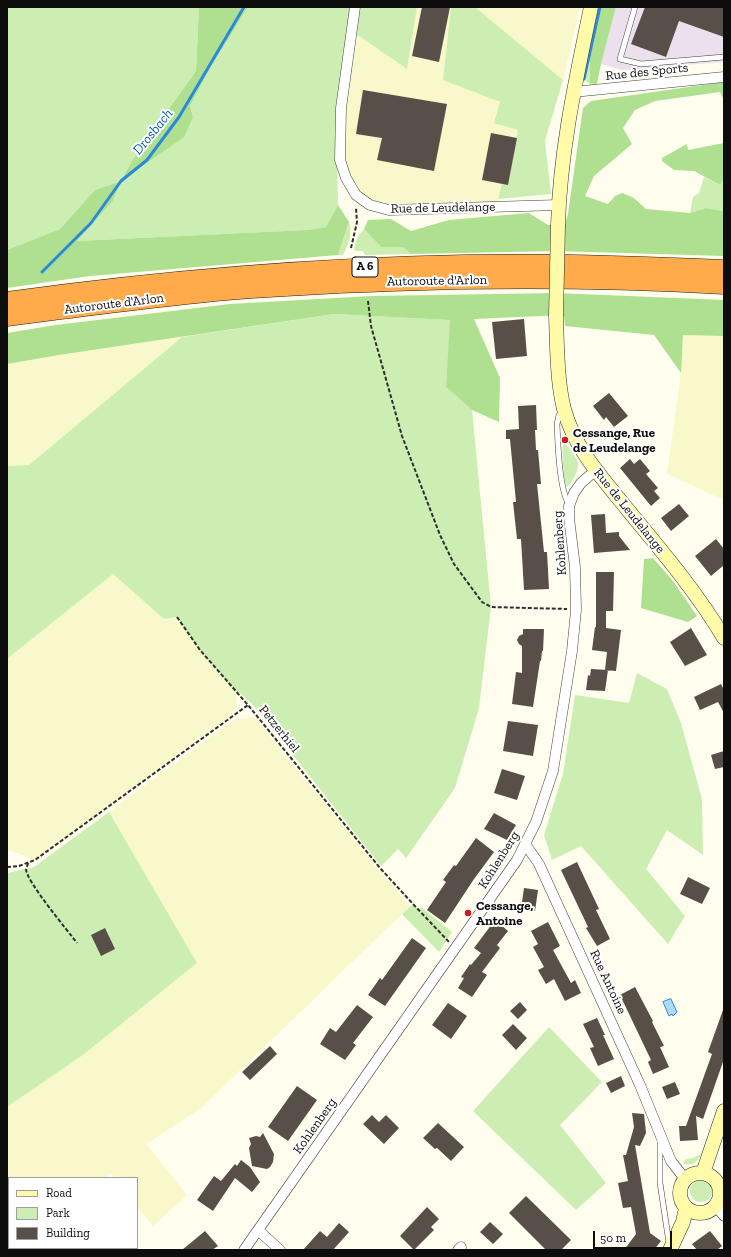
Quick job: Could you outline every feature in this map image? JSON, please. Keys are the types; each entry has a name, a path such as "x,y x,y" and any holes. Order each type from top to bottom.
{"highway":[{"name":"Autoroute d'Arlon","path":"7,301 87,290 214,277 341,268 465,264 600,264 724,269"},
{"name":"Autoroute d'Arlon","path":"7,318 89,306 208,293 341,284 464,280 605,280 724,285"}],"main road":[{"name":"Rue de Leudelange","path":"592,7 573,92 564,148 558,205 556,316 561,394 564,410 576,442 596,470 696,594 724,638"},
{"path":"703,1172 724,1111"},
{"path":"703,1172 714,1177 722,1186 720,1211 711,1210 705,1213 698,1213 686,1208 682,1202 680,1194 681,1186 685,1179 693,1174 703,1172"},
{"path":"670,1250 683,1222 686,1208"}],"street":[{"name":"Rue de Leudelange","path":"355,7 341,108 340,160 346,178 356,195 370,205 389,210 558,205"},
{"name":"Rue des Sports","path":"573,92 724,77"},
{"name":"Kohlenberg","path":"244,1250 517,860 536,822 553,771 572,651 576,610 575,567 569,506 574,493 581,483 596,470"},
{"name":"Rue Antoine","path":"526,844 539,864 606,1007 671,1161 685,1179"},
{"path":"258,1230 280,1250"}],"lane":[{"path":"635,7 620,58 641,64 724,57"},
{"path":"564,410 559,415 556,424 563,488 565,499 569,506"},
{"name":"Rue Antoine","path":"660,1133 660,1182 670,1250"}],"path":[{"path":"351,248 357,222 356,195"},
{"path":"368,301 371,326 402,436 440,535 454,564 482,602 491,607 576,610"},
{"path":"177,617 200,650 248,705"},
{"name":"Petzerhiel","path":"7,867 28,863 35,860 248,705 380,868 446,940 457,947"},
{"path":"28,863 26,869 27,875 36,890 77,943"}],"shaded area":[{"path":"616,7 724,7 724,62 622,70 601,64"}],"green space":[{"path":"7,7 199,7 196,71 133,159 121,181 95,190 60,229 7,250"},
{"path":"199,7 248,7 211,67 190,106 193,117 184,137 121,181 133,159 196,71"},
{"path":"248,7 351,7 336,108 338,205 326,227 307,230 77,241 113,201 121,181 193,117 190,106 211,67"},
{"path":"360,7 417,7 407,69 356,34"},
{"path":"417,7 451,7 443,79 500,102 518,130 508,185 501,184 497,207 370,205 346,178 341,108 356,34 407,69"},
{"path":"451,7 475,7 563,80 545,141 551,194 498,199 502,183 508,184 518,130 494,123 500,102 443,80"},
{"path":"475,7 580,7 563,80"},
{"path":"600,7 590,53 590,83 597,85 590,85 584,79"},
{"path":"600,7 616,7 597,84 590,83 590,53"},
{"path":"724,82 724,100 720,92 655,101 635,110 623,128 632,144 594,176 585,196 608,204 615,196 622,193 634,198 646,209 690,213 706,208 724,211 724,256 556,251 411,254 403,247 381,247 364,229 368,220 391,219 411,231 449,220 529,213 548,225 565,225 568,214 583,108 591,101"},
{"path":"724,143 724,179 720,185 694,171 674,170 662,161 662,158 687,144 688,150"},
{"path":"704,177 720,185 724,179 724,211 706,208 690,213 693,197 699,193"},
{"path":"121,181 113,201 77,241 307,230 326,227 338,205 349,222 338,255 90,276 7,288 7,250 60,229 95,190"},
{"path":"349,222 350,235 348,243 343,255 338,255"},
{"path":"364,229 381,247 403,247 411,254 365,255 363,251 355,251 354,248 358,236"},
{"path":"556,293 724,300 724,336 683,335 681,373 654,335 565,326 564,315 474,319 500,378 499,422 472,410 446,387 450,320 334,314 7,364 7,333 56,325 230,304 372,296"},
{"path":"334,314 451,320 446,387 472,410 491,607 479,708 455,788 406,858 398,849 381,866 254,706 238,691 236,692 200,650 177,617 164,619 113,574 7,659 7,466 29,465 182,337"},
{"path":"683,335 724,336 724,500 667,474 681,373"},
{"path":"182,337 29,465 7,466 7,364"},
{"path":"566,443 578,462 577,472 567,487 563,460 563,445"},
{"path":"653,558 673,581 697,616 688,622 641,608 644,559"},
{"path":"113,574 164,619 177,617 200,650 236,692 237,706 231,715 35,860 10,850 7,852 7,659"},
{"path":"637,673 667,689 681,723 702,799 703,855 667,830 646,869 685,916 668,944 581,846 552,860 544,835 563,774 575,695 629,703"},
{"path":"255,718 410,906 201,1108 146,1144 187,1195 153,1226 138,1207 138,1177 114,1177 111,1173 105,1177 8,1177 7,1246 7,1107 83,1055 197,963 109,812 235,719"},
{"path":"109,812 197,963 83,1055 7,1107 7,873 34,867"},
{"path":"413,904 418,910 421,907 452,932 439,952 402,914"},
{"path":"549,1027 602,1082 560,1125 606,1183 576,1210 473,1111"},
{"path":"701,1155 694,1164 689,1165 683,1163 686,1159"},
{"path":"697,1180 705,1180 712,1187 712,1195 705,1202 697,1202 690,1195 690,1187"}],"water":[{"path":"671,999 677,1012 673,1016 672,1014 669,1016 663,1002"}],"building":[{"path":"422,7 450,7 439,62 412,56"},
{"path":"645,7 724,7 724,37 679,21 666,57 631,44"},
{"path":"363,90 447,104 434,171 377,160 382,138 356,134"},
{"path":"491,133 517,138 508,185 482,180"},
{"path":"524,319 527,356 496,359 492,322"},
{"path":"609,393 628,416 614,427 606,417 604,420 593,406"},
{"path":"536,405 536,450 538,450 541,484 537,484 544,552 547,552 549,589 524,590 521,539 517,539 513,502 516,502 510,439 506,439 506,430 519,429 518,406"},
{"path":"630,459 634,464 640,459 650,471 646,474 658,488 654,491 660,498 651,506 620,468"},
{"path":"679,504 689,516 671,531 661,518"},
{"path":"605,514 606,533 619,532 619,536 630,550 594,553 591,515"},
{"path":"716,539 724,549 724,565 711,576 695,556"},
{"path":"596,572 614,572 613,611 606,611 606,628 621,630 616,671 605,670 607,652 592,650 596,627"},
{"path":"691,628 707,655 685,666 670,642"},
{"path":"523,629 544,629 543,651 533,707 512,704 516,672 522,673 522,646 517,640 519,636 523,634"},
{"path":"591,669 608,670 605,691 586,690 588,675 590,676"},
{"path":"721,684 724,690 724,713 718,702 700,710 694,697"},
{"path":"508,721 538,725 533,756 503,751"},
{"path":"724,751 724,767 715,769 711,755"},
{"path":"502,769 525,776 517,800 494,793"},
{"path":"494,813 516,825 507,840 484,829"},
{"path":"476,838 494,852 445,923 427,910 446,882 443,880 454,865 456,866"},
{"path":"577,862 599,909 596,910 610,939 597,946 586,928 588,927 561,870"},
{"path":"688,877 710,888 702,904 680,894"},
{"path":"524,888 538,890 535,911 521,909"},
{"path":"495,920 508,931 497,945 500,948 482,972 487,975 472,997 458,988 464,978 461,977 470,964 471,965 481,953 474,948"},
{"path":"548,922 560,946 553,950 571,983 575,980 581,993 565,1001 554,979 546,984 538,970 544,967 533,947 538,944 531,931"},
{"path":"105,928 115,949 101,956 91,935"},
{"path":"412,938 426,948 385,1006 368,995 380,978 382,980"},
{"path":"635,987 664,1046 660,1047 669,1067 653,1074 648,1062 651,1060 620,995"},
{"path":"520,1002 527,1010 518,1019 510,1011"},
{"path":"448,1003 467,1016 451,1039 432,1025"},
{"path":"357,1005 373,1017 353,1043 356,1045 345,1060 320,1044 330,1028 336,1032"},
{"path":"723,1010 724,1059 703,1119 696,1116 698,1140 680,1141 679,1126 686,1126 712,1054 708,1052"},
{"path":"597,1018 614,1059 598,1066 590,1048 594,1047 583,1024"},
{"path":"513,1024 527,1038 516,1050 502,1035"},
{"path":"270,1046 277,1054 250,1080 242,1072"},
{"path":"621,1076 625,1086 611,1093 606,1083"},
{"path":"675,1082 680,1094 667,1099 662,1087"},
{"path":"297,1086 317,1100 288,1141 268,1127"},
{"path":"632,1113 644,1114 646,1133 640,1146 635,1145 650,1233 661,1241 654,1250 624,1250 636,1234 631,1207 623,1208 618,1183 628,1181 623,1155 626,1155 634,1127"},
{"path":"372,1115 379,1122 386,1115 399,1128 384,1144 363,1124"},
{"path":"438,1123 464,1147 451,1161 423,1138"},
{"path":"263,1133 274,1154 273,1162 267,1169 252,1166 249,1148 251,1144 249,1138 256,1136 260,1137"},
{"path":"241,1160 250,1167 260,1182 252,1192 235,1178 213,1211 197,1200 214,1176 221,1181 235,1164 237,1166"},
{"path":"526,1196 571,1240 561,1250 546,1250 509,1213"},
{"path":"427,1207 439,1219 431,1227 434,1230 414,1250 400,1236"},
{"path":"490,1222 503,1234 493,1244 480,1232"},
{"path":"339,1223 349,1232 333,1250 303,1250 320,1231 327,1237"},
{"path":"205,1231 218,1246 212,1250 182,1250"},
{"path":"710,1231 722,1246 717,1250 697,1250 692,1244"}],"waterway":[{"name":"Drosbach","path":"42,272 91,223 121,181 147,160 179,117 244,7"},
{"path":"584,79 600,7"}],"place":[{"name":"Cessange, Rue de Leudelange","path":"565,440"},
{"name":"Cessange, Antoine","path":"468,913"}]}
